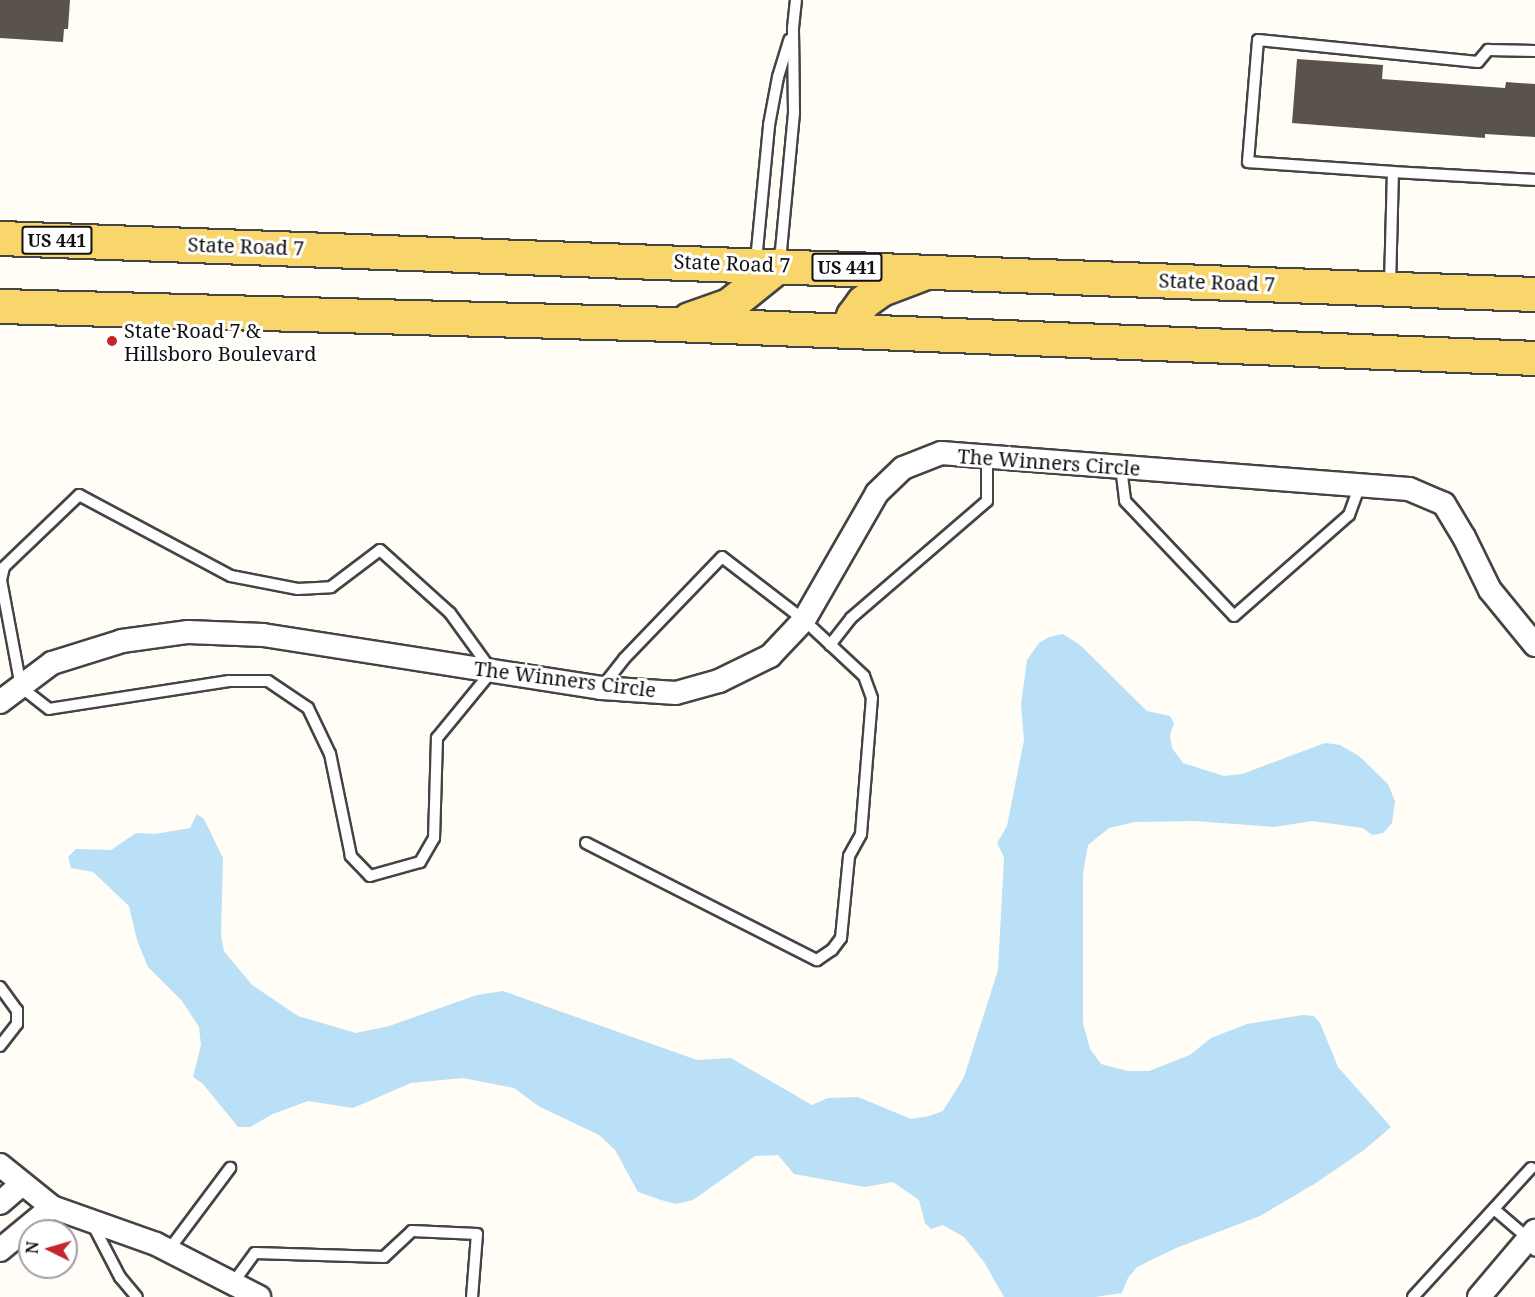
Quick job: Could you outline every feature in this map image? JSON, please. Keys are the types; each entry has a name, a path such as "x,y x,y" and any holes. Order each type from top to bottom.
{"main road":[{"name":"State Road 7","path":"0,238 767,264 1535,294"},
{"path":"674,324 729,305 767,264"},
{"path":"848,331 853,316 863,302 881,290 931,270"},
{"path":"0,306 674,324 1535,358"}],"street":[{"name":"The Winners Circle","path":"0,702 52,663 122,641 188,632 263,635 601,688 676,693 719,681 770,656 804,621 877,493 903,468 941,453 1409,489 1444,504 1464,537 1490,590 1535,645"},
{"path":"0,1165 21,1185 52,1207 90,1219 168,1251 259,1297"},
{"path":"0,1203 21,1185"},
{"path":"0,1250 52,1207"},
{"path":"1479,1297 1533,1240"}],"lane":[{"path":"767,264 794,112 793,28 796,0"},
{"path":"767,264 769,125 778,76 793,28"},
{"path":"1535,51 1488,50 1478,62 1258,40 1248,162 1535,180"},
{"path":"1389,289 1393,172"},
{"path":"830,645 851,618 987,501 987,457"},
{"path":"1122,467 1125,501 1234,616 1349,515 1360,485"},
{"path":"79,495 231,576 298,589 331,587 380,550 450,613 492,671 438,738 434,838 420,862 370,876 351,856 330,753 308,708 268,681 229,681 49,709 21,687 0,580 4,567 79,495"},
{"path":"586,843 817,960 832,950 841,938 849,856 861,834 872,698 864,676 804,621 722,557 624,659 601,688"},
{"path":"0,987 17,1010 17,1024 0,1046"},
{"path":"168,1251 231,1168"},
{"path":"1413,1297 1531,1168"},
{"path":"1494,1209 1533,1240"},
{"path":"90,1219 120,1277 137,1297"},
{"path":"233,1283 255,1253 384,1257 412,1231 477,1234 472,1297"}],"water":[{"path":"1063,634 1080,645 1147,711 1170,716 1174,723 1170,735 1172,748 1183,763 1224,776 1242,774 1325,743 1340,745 1359,756 1388,784 1395,801 1392,823 1383,833 1372,835 1363,828 1312,821 1274,827 1194,821 1135,822 1109,828 1088,845 1083,874 1083,1023 1090,1049 1101,1064 1128,1071 1149,1071 1190,1055 1211,1038 1247,1024 1303,1015 1314,1016 1320,1023 1338,1067 1391,1127 1364,1150 1316,1183 1260,1216 1176,1248 1137,1267 1128,1278 1122,1293 1095,1297 1004,1297 984,1262 964,1237 943,1225 931,1229 925,1223 919,1200 893,1182 865,1187 794,1174 778,1155 755,1156 693,1200 676,1204 661,1200 638,1192 615,1150 599,1135 540,1107 514,1088 463,1078 411,1083 353,1108 308,1101 273,1114 250,1127 238,1127 203,1084 193,1077 201,1045 199,1027 182,1001 148,967 137,940 129,906 93,872 71,868 68,857 76,849 111,850 136,833 155,834 190,828 197,814 204,819 223,858 221,935 224,951 252,985 298,1016 356,1033 389,1026 477,995 503,991 697,1060 731,1058 812,1105 828,1098 858,1097 911,1119 929,1116 943,1111 964,1077 998,970 1004,857 997,843 1007,826 1024,740 1021,704 1027,660 1039,643 1049,637"}],"building":[{"path":"0,0 70,0 68,29 64,29 63,42 0,38"},
{"path":"1297,59 1383,65 1382,79 1505,88 1506,82 1535,84 1535,137 1485,134 1485,138 1292,123"}],"place":[{"name":"State Road 7 & Hillsboro Boulevard","path":"112,341"}]}
